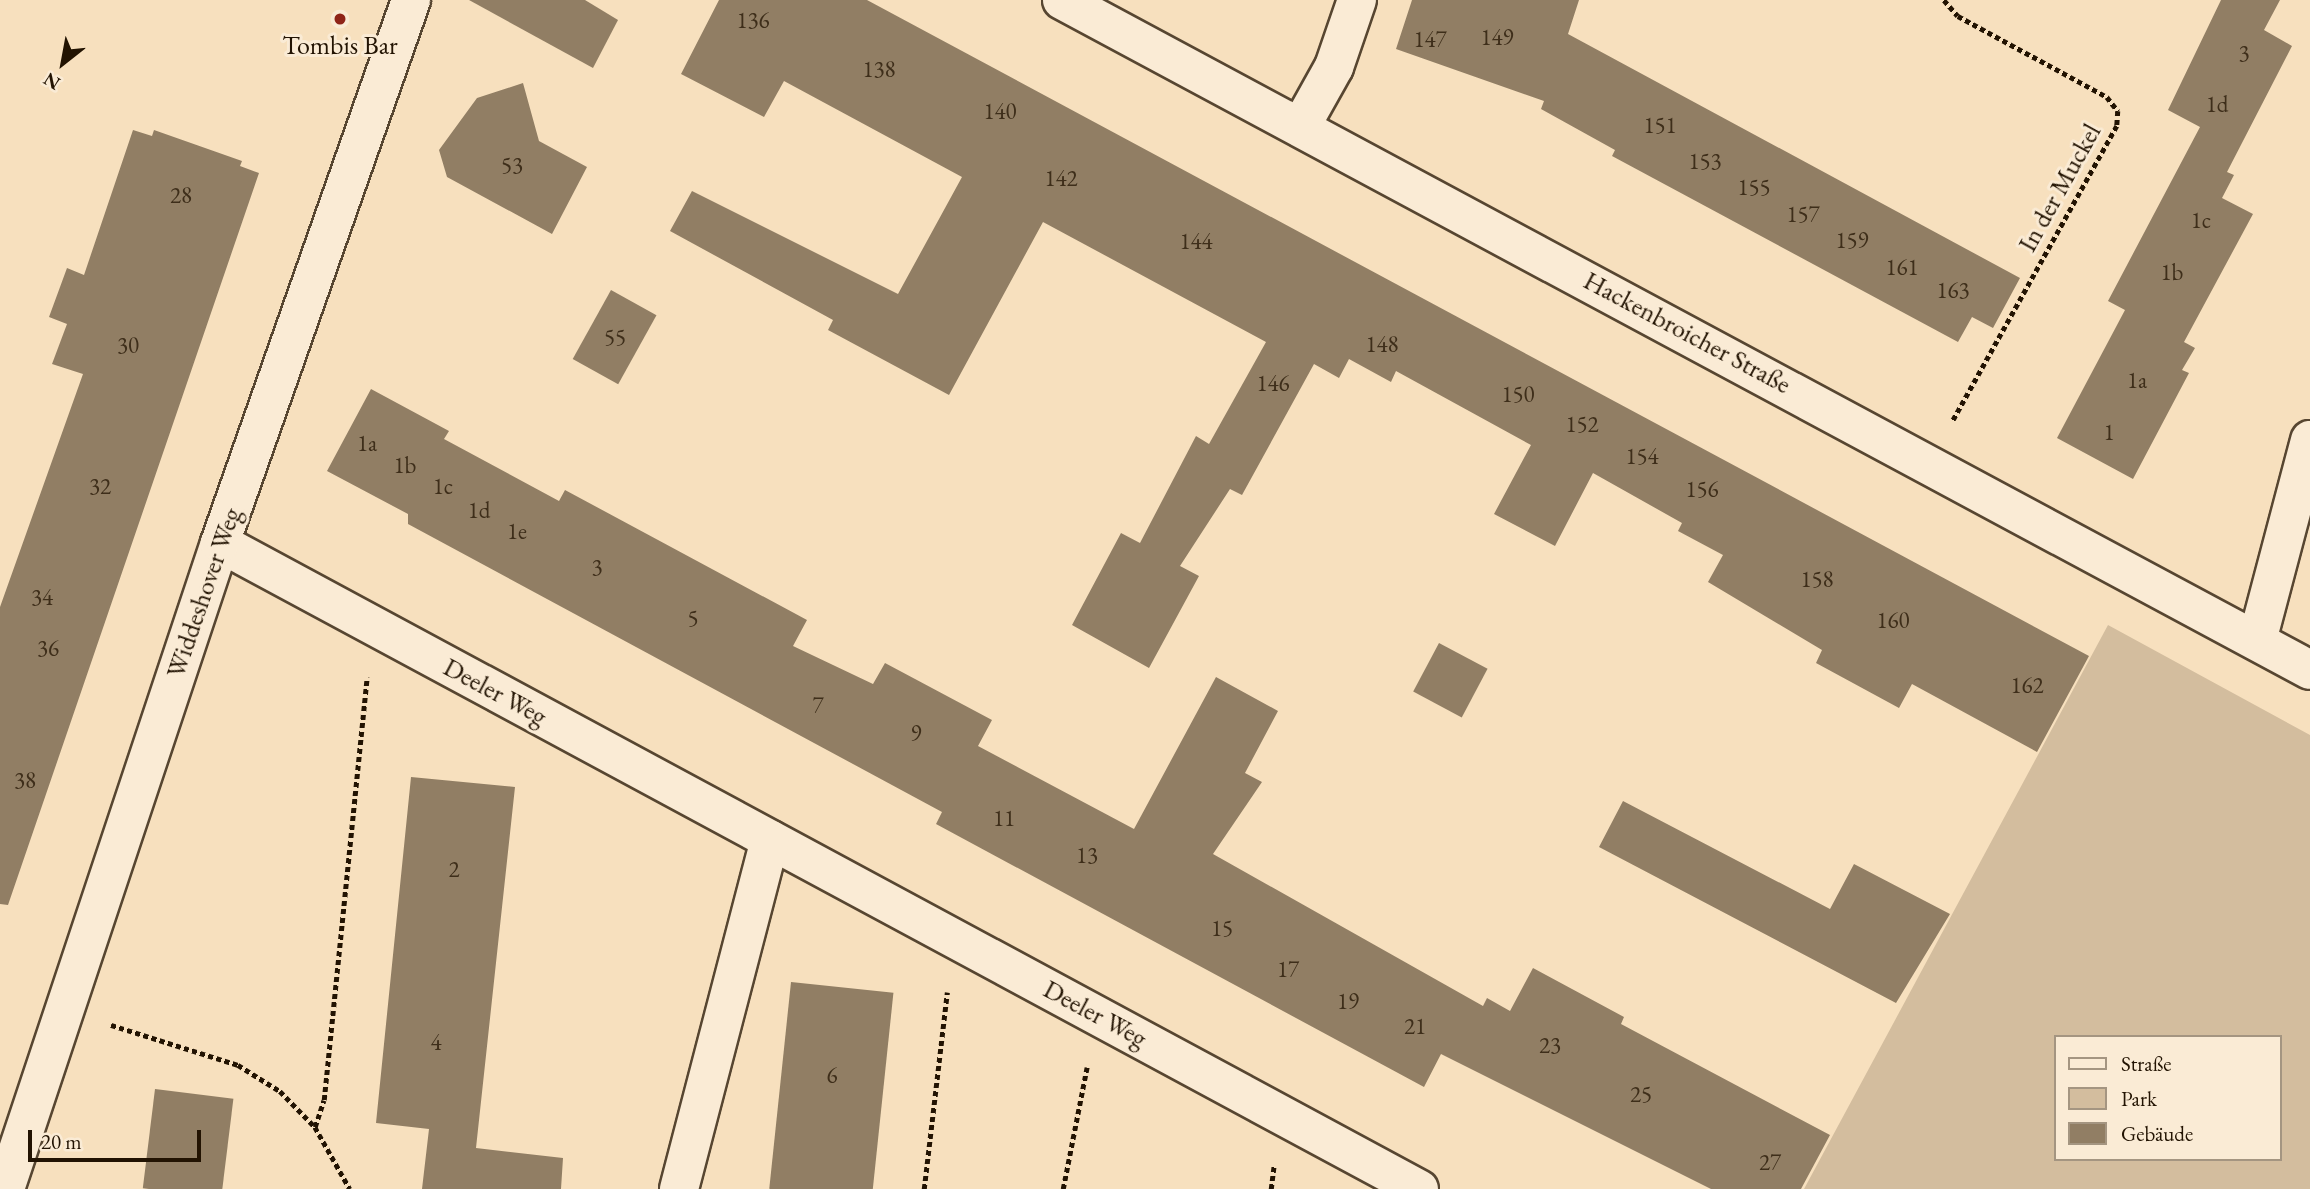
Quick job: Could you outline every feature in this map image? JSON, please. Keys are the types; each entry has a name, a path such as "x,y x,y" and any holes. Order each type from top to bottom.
{"street":[{"name":"Widdeshover Weg","path":"5,1189 220,543 411,0"},
{"name":"Hackenbroicher Straße","path":"1062,0 1929,463 2310,670"},
{"path":"1301,126 1334,67 1357,0"},
{"path":"2257,642 2310,440"},
{"name":"Deeler Weg","path":"220,543 1419,1189"},
{"path":"679,1189 770,840"}],"path":[{"name":"In der Muckel","path":"1929,463 2117,126 2118,111 2107,97 1958,16 1944,0"},
{"path":"315,1127 324,1100 372,625"},
{"path":"924,1189 953,937"},
{"path":"64,1011 238,1065 280,1091 315,1127 350,1189"},
{"path":"1063,1189 1086,1069 1111,1024"}],"green space":[{"path":"2108,625 2310,735 2310,1189 1804,1189"}],"building":[{"path":"469,0 585,0 618,20 593,68"},
{"path":"719,0 867,0 2089,656 2037,752 1912,684 1899,708 1816,663 1822,650 1708,582 1723,555 1678,531 1682,523 1593,473 1555,546 1494,514 1531,445 1396,371 1391,382 1349,359 1339,378 1314,364 1242,495 1230,489 1180,566 1199,576 1149,668 1072,625 1121,533 1140,543 1196,436 1209,444 1266,342 1043,222 949,395 828,330 833,320 670,231 692,191 898,294 962,177 784,81 764,117 681,74"},
{"path":"1412,0 1579,0 1568,34 2020,278 1993,328 1972,317 1958,342 1612,156 1615,150 1541,109 1544,101 1396,49"},
{"path":"2221,0 2280,0 2264,30 2292,46 2227,172 2234,175 2222,198 2253,214 2184,342 2195,348 2182,370 2189,373 2133,479 2057,438 2125,310 2108,301 2200,127 2168,110"},
{"path":"523,83 539,141 587,167 552,234 447,177 439,150 477,98"},
{"path":"133,130 152,136 154,130 242,161 240,166 259,173 8,905 0,904 0,607 83,374 52,364 67,324 49,317 67,268 84,275"},
{"path":"611,290 656,315 618,384 573,359"},
{"path":"371,389 449,431 444,439 559,501 565,490 807,620 793,646 873,684 885,663 992,720 978,746 1134,829 1216,677 1278,711 1245,773 1262,782 1213,854 1483,1006 1487,998 1510,1011 1533,968 1624,1017 1621,1024 1830,1135 1801,1189 1711,1189 1441,1054 1424,1087 936,824 942,812 408,524 408,514 327,471"},
{"path":"1439,643 1488,669 1462,717 1413,692"},
{"path":"411,777 515,787 476,1148 563,1158 561,1189 422,1189 429,1129 376,1123"},
{"path":"1623,801 1830,909 1854,864 1950,914 1896,1003 1599,847"},
{"path":"791,982 893,993 873,1189 769,1189"},
{"path":"155,1089 233,1099 222,1189 143,1188"}],"place":[{"name":"Tombis Bar","path":"340,19"}]}
